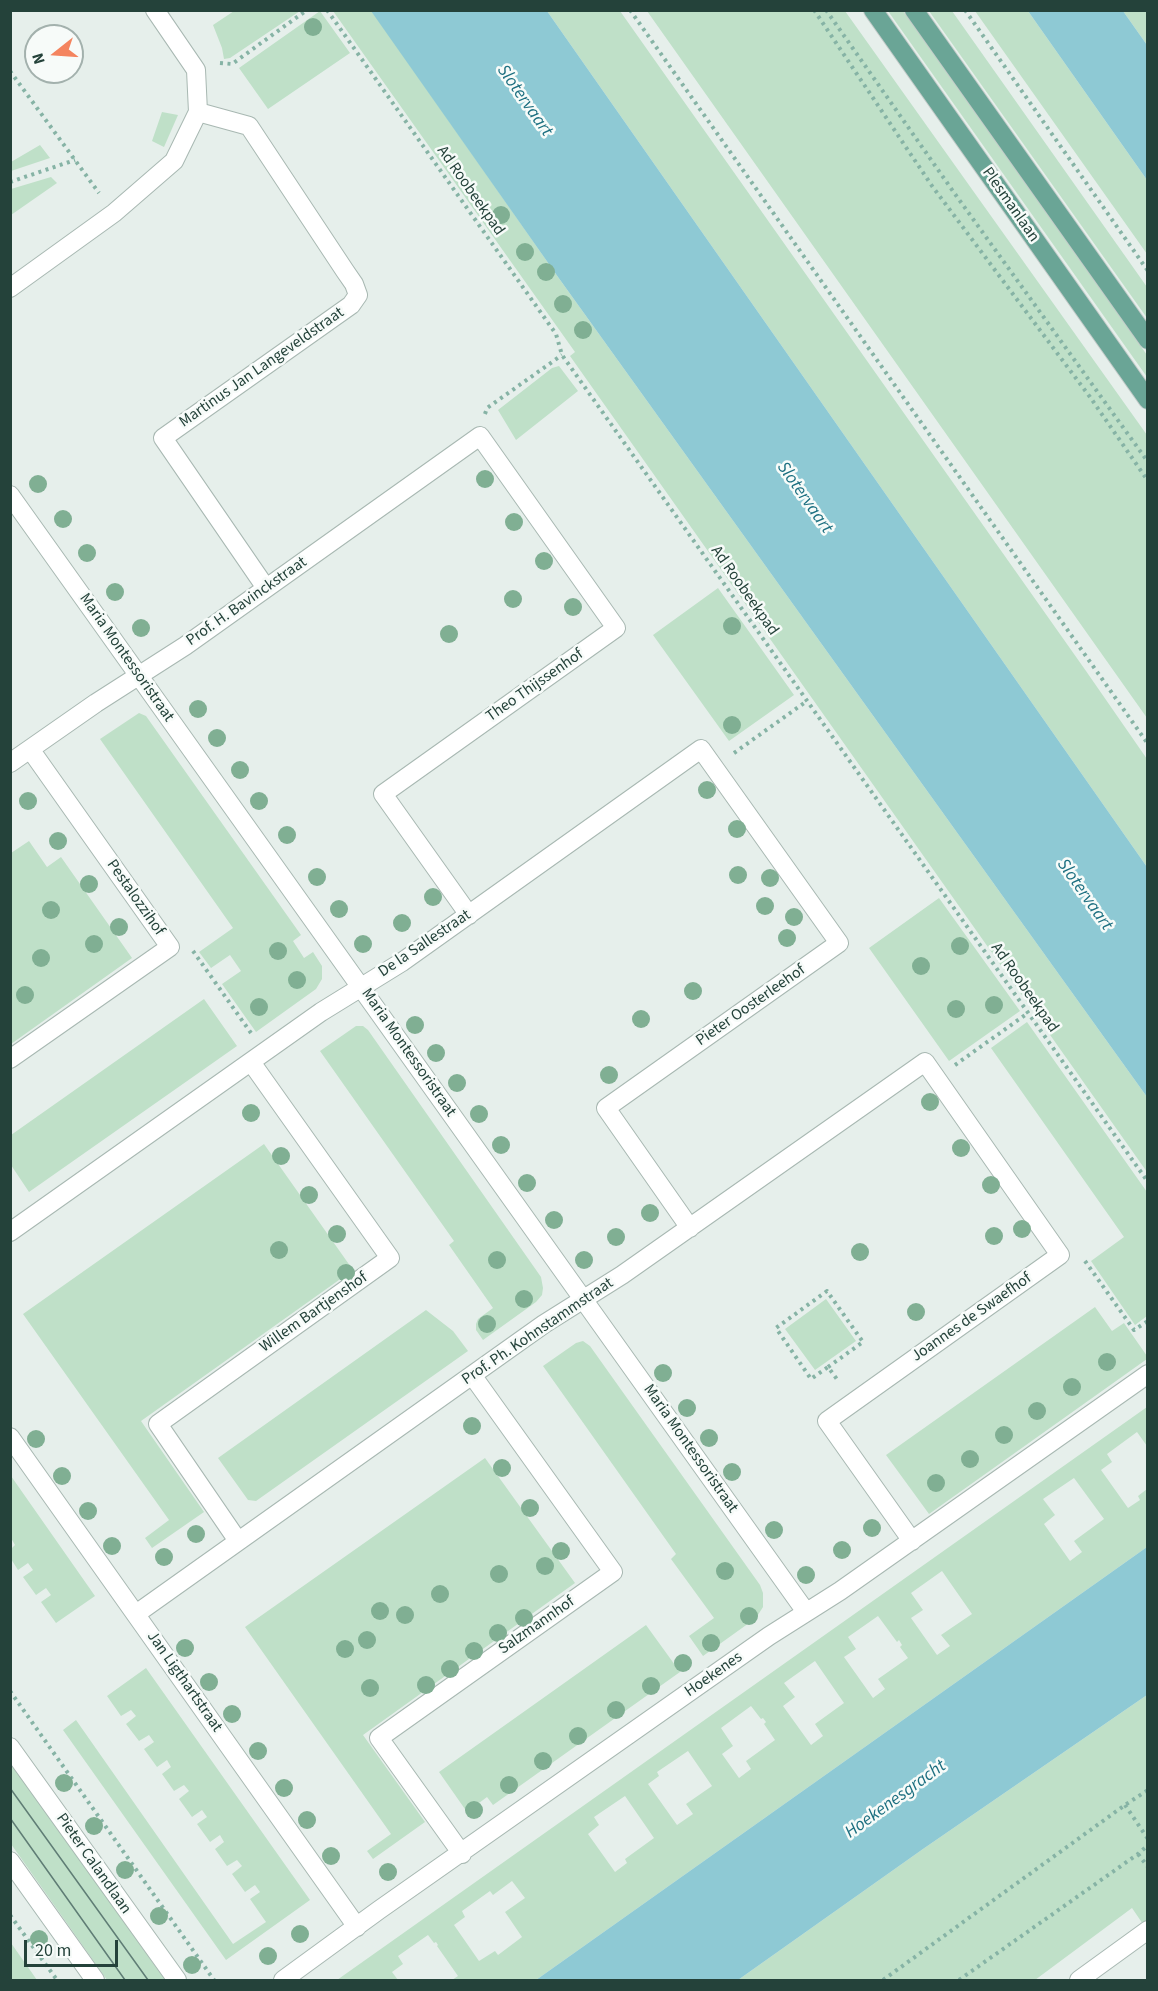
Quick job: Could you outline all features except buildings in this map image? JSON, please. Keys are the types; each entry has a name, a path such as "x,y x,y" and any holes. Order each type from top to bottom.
{"main road":[{"name":"Plesmanlaan","path":"873,10 1148,400"},
{"name":"Plesmanlaan","path":"914,10 1148,340"}],"street":[{"path":"10,288 114,213 174,161 198,112 196,70 154,10"},
{"name":"Martinus Jan Langeveldstraat","path":"198,112 249,126 354,284 358,295 351,305 163,438 266,588"},
{"name":"Prof. H. Bavinckstraat","path":"10,763 185,645 480,436"},
{"name":"Theo Thijssenhof","path":"469,915 383,794 616,628 480,436"},
{"name":"Maria Montessoristraat","path":"10,495 806,1612"},
{"name":"Pestalozzihof","path":"10,1059 170,947 30,749"},
{"name":"De la Sallestraat","path":"13,1225 321,1012 402,962 701,749 714,767"},
{"name":"Pieter Oosterleehof","path":"690,1228 606,1108 839,944 714,767"},
{"name":"Willem Bartjenshof","path":"238,1541 158,1424 390,1258 258,1057"},
{"name":"Prof. Ph. Kohnstammstraat","path":"136,1614 544,1324 622,1275 925,1062 936,1078"},
{"path":"936,1078 1060,1255"},
{"name":"Joannes de Swaefhof","path":"912,1541 827,1421 1060,1255"},
{"name":"Hoekenes","path":"282,1980 769,1636 912,1541 1148,1374"},
{"name":"Salzmannhof","path":"462,1854 379,1738 613,1572 472,1375"},
{"name":"Jan Ligthartstraat","path":"10,1437 357,1927"},
{"name":"Pieter Calandlaan","path":"10,1747 177,1980"},
{"path":"10,1861 95,1980"},
{"path":"1079,1980 1148,1930"}],"path":[{"path":"196,70 222,63 232,64 307,10"},
{"name":"Ad Roobeekpad","path":"327,10 556,334 562,355 1148,1182"},
{"path":"630,10 1148,744"},
{"path":"814,10 932,186 1089,397 1148,481"},
{"path":"826,10 1148,462"},
{"path":"964,10 1148,271"},
{"path":"10,71 114,213"},
{"path":"10,182 75,160"},
{"path":"480,436 487,408 562,355"},
{"path":"714,767 807,701"},
{"path":"193,951 258,1057"},
{"path":"936,1078 1028,1013"},
{"path":"1060,1255 1084,1259 1134,1330 1148,1321"},
{"path":"827,1291 863,1342 828,1367 811,1379 776,1328 827,1291"},
{"path":"828,1367 853,1402"},
{"path":"10,1691 214,1980"},
{"path":"883,1980 1148,1790"},
{"path":"1125,1805 1148,1839"},
{"path":"959,1980 1148,1845"},
{"path":"1138,1854 1148,1867"},
{"path":"10,1915 57,1980"}],"green space":[{"path":"234,11 300,11 230,58 224,59 213,25"},
{"path":"320,11 350,53 268,109 239,68"},
{"path":"333,11 372,11 558,277 1147,1097 1147,1172 570,356 575,352"},
{"path":"547,11 620,11 1086,671 1147,759 1147,867"},
{"path":"647,11 845,11 1147,435 1147,718"},
{"path":"888,11 903,11 1147,355 1147,377"},
{"path":"929,11 952,11 1147,287 1147,318"},
{"path":"975,11 1028,11 1147,180 1147,254"},
{"path":"1123,11 1147,11 1147,45"},
{"path":"162,112 178,115 164,147 152,141"},
{"path":"40,145 50,158 11,171 11,162"},
{"path":"51,177 57,183 11,215 11,189"},
{"path":"559,366 578,391 516,440 498,410 552,368"},
{"path":"718,588 794,695 729,741 653,635"},
{"path":"139,713 146,716 301,935 293,941 304,958 313,952 322,966 322,979 316,989 256,1032 222,984 241,971 230,955 211,968 199,952 233,928 100,739"},
{"path":"29,841 47,867 61,857 132,958 11,1044 11,853"},
{"path":"939,898 1020,1011 949,1061 869,948"},
{"path":"204,999 237,1046 29,1192 11,1165 11,1135"},
{"path":"1027,1022 1147,1192 1147,1316 1135,1325 1091,1261 1124,1237 991,1048"},
{"path":"356,1026 363,1026 368,1030 541,1277 542,1295 536,1302 483,1340 476,1330 476,1324 478,1319 493,1308 449,1245 454,1241 320,1051"},
{"path":"264,1144 353,1270 141,1421 204,1512 152,1548 145,1538 169,1520 23,1314"},
{"path":"826,1299 856,1341 815,1370 785,1329"},
{"path":"1095,1307 1112,1331 1124,1323 1147,1359 929,1514 886,1455"},
{"path":"426,1310 453,1331 468,1351 256,1501 248,1500 218,1458"},
{"path":"583,1341 590,1346 760,1585 763,1593 763,1607 756,1618 703,1656 689,1636 714,1618 671,1559 676,1554 543,1366 576,1343"},
{"path":"1147,1407 1147,1446 1137,1432 1107,1454 1112,1462 1101,1470 1128,1508 1140,1500 1138,1496 1147,1489 1147,1547 536,1980 452,1980 458,1976 436,1942 434,1943 428,1935 398,1956 403,1964 392,1972 398,1980 337,1980","holes":["1074,1478 1104,1519 1074,1541 1082,1552 1070,1561 1044,1524 1055,1515 1043,1499","942,1571 972,1614 941,1635 950,1646 937,1655 911,1618 923,1610 911,1593","878,1616 897,1642 899,1640 902,1645 900,1647 908,1658 878,1679 885,1689 873,1698 844,1657 856,1649 848,1637","815,1661 844,1703 815,1724 823,1736 811,1745 783,1706 795,1697 784,1683","751,1706 766,1722 764,1724 775,1740 746,1761 751,1769 739,1778 722,1754 733,1746 721,1728","688,1751 712,1786 686,1804 693,1814 677,1825 648,1784 659,1776 657,1772","625,1796 654,1838 625,1859 627,1863 615,1872 588,1834 599,1825 594,1817","512,1881 525,1898 505,1912 522,1937 498,1955 495,1951 479,1961 454,1925 465,1917 462,1911 490,1891 493,1895"]},
{"path":"485,1458 575,1583 363,1735 425,1822 373,1859 367,1851 391,1834 245,1627"},
{"path":"11,1476 95,1596 56,1623 41,1602 51,1595 46,1588 36,1595 23,1577 33,1570 28,1563 18,1570 11,1559 11,1549 15,1545 11,1538"},
{"path":"646,1625 680,1672 493,1805 487,1797 467,1812 439,1772"},
{"path":"146,1668 310,1900 226,1960 63,1730 76,1720 233,1944 266,1922 250,1899 260,1892 255,1885 245,1892 232,1874 242,1866 237,1860 227,1866 215,1849 224,1842 220,1835 210,1842 197,1824 207,1817 202,1810 192,1817 179,1799 189,1791 184,1785 174,1791 162,1774 171,1767 167,1760 157,1767 144,1749 154,1742 149,1735 139,1741 126,1724 136,1716 131,1710 121,1716 107,1696"},
{"path":"1147,1695 1147,1930 1132,1908 1035,1980 738,1980 923,1849"},
{"path":"10,1761 166,1980 107,1980 11,1844"},
{"path":"11,1943 37,1980 11,1980"}],"water":[{"name":"Slotervaart","path":"371,11 547,11 1147,867 1147,1097 558,277"},
{"path":"1028,11 1123,11 1147,45 1147,180"},
{"name":"Hoekenesgracht","path":"1147,1547 1147,1695 738,1980 536,1980"}],"tram line":[{"path":"10,1788 148,1980"},
{"path":"10,1818 125,1980"}]}
